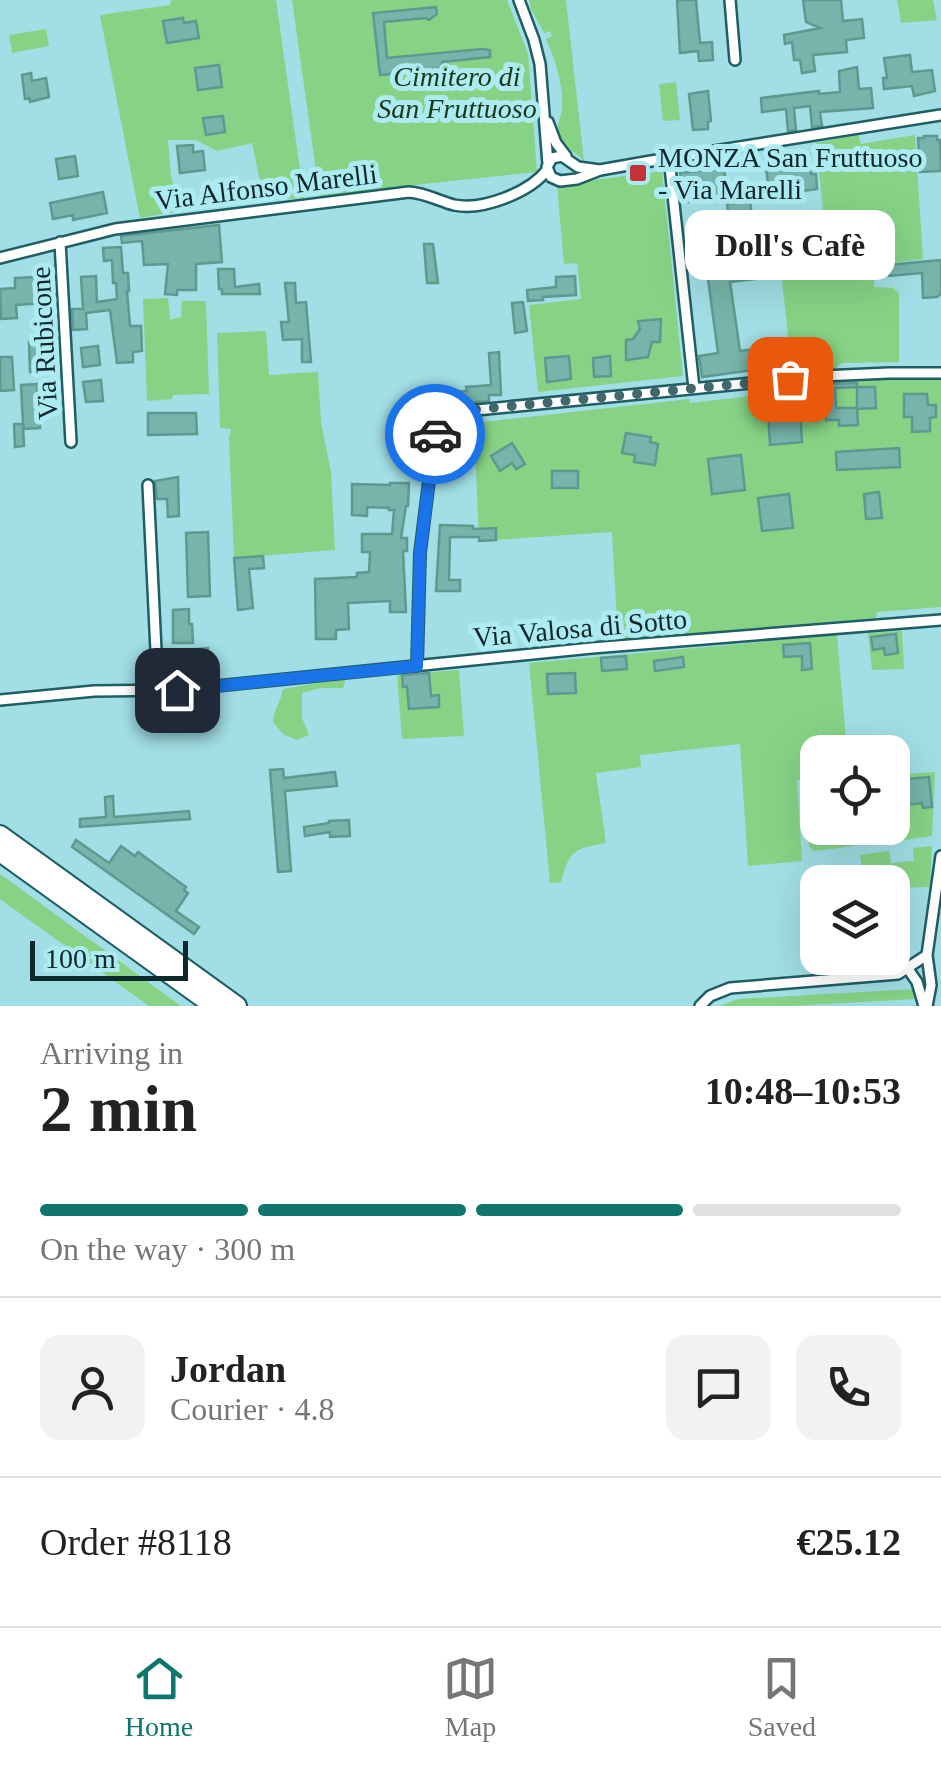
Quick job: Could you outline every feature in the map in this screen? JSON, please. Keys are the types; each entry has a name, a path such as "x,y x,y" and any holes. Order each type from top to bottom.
{"highway":[{"path":"0,835 237,1006"},
{"path":"0,852 214,1006"}],"street":[{"path":"519,0 537,52 552,136 570,161 572,175 561,181 550,176 544,108"},
{"path":"730,0 736,60"},
{"name":"Via Alfonso Marelli","path":"530,184 941,115"},
{"name":"Via Alfonso Marelli","path":"0,258 114,228 408,192 456,205 502,200 530,184 557,156 587,169 600,170"},
{"path":"670,158 694,388"},
{"name":"Via Rubicone","path":"60,242 72,442"},
{"path":"417,666 420,554 436,425 442,416 451,412 822,376 941,374"},
{"path":"148,485 158,692"},
{"name":"Via Valosa di Sotto","path":"0,700 94,690 158,692 592,648 941,620"},
{"path":"926,1006 931,985 927,955 941,856"},
{"path":"910,968 927,955"},
{"path":"910,972 926,1006"},
{"path":"700,1006 710,996 730,988 886,975"}],"green space":[{"path":"171,0 276,0 304,198 264,200 252,143 217,151 196,140 168,140 171,176 181,211 140,218 100,15 170,5"},
{"name":"Cimitero di San Fruttuoso","path":"292,0 507,0 528,54 537,172 320,199"},
{"path":"529,0 566,0 584,161 559,135 562,91 546,39 552,36 550,31 544,33"},
{"path":"897,0 933,0 937,20 901,23"},
{"path":"46,29 49,46 12,53 9,35"},
{"path":"676,82 680,120 663,121 659,84"},
{"path":"858,134 861,144 915,135 923,259 875,265 874,287 893,288 899,293 899,362 841,363 834,370 792,372 777,234 825,229 816,143"},
{"path":"662,171 683,376 538,392 529,305 581,299 577,263 564,264 557,185"},
{"path":"168,298 170,320 181,317 182,301 206,301 209,394 173,395 172,399 147,401 143,299"},
{"path":"266,331 269,375 318,372 321,422 331,472 335,550 234,558 231,429 220,428 217,333"},
{"path":"856,377 941,379 941,607 877,612 876,618 618,640 612,532 479,541 474,423 794,391 794,383"},
{"path":"902,631 904,669 872,670 868,633"},
{"path":"837,635 846,735 800,735 797,780 802,861 748,866 740,744 640,755 641,767 596,773 606,843 575,852 561,882 550,883 529,663"},
{"path":"459,670 464,736 402,739 397,675"},
{"path":"346,678 343,688 302,693 302,718 309,735 297,740 283,734 273,722 283,689"},
{"path":"935,772 932,836 910,839 910,774"},
{"path":"809,845 855,846 814,851"},
{"path":"932,846 930,887 910,888 910,865 861,865 860,855 889,851 891,863 914,861 913,848"},
{"path":"0,874 181,1006 149,1006 0,899"},
{"path":"913,989 914,999 720,1006 738,999"}],"building":[{"path":"677,0 696,0 700,43 712,42 713,60 699,61 698,51 680,53"},
{"path":"803,0 841,0 843,21 862,19 864,38 846,40 847,52 813,55 815,71 802,73 800,60 794,60 792,42 785,44 784,35 820,28 806,22"},
{"path":"436,7 437,14 429,20 384,22 387,58 482,49 490,50 490,57 442,62 442,68 380,75 373,13"},
{"path":"183,18 184,23 196,21 199,38 167,43 163,21"},
{"path":"910,55 912,72 932,70 935,91 914,96 912,86 884,89 884,58"},
{"path":"219,65 222,87 198,90 195,68"},
{"path":"857,67 859,89 871,88 873,108 820,112 822,126 812,127 810,106 794,108 796,130 788,131 786,109 762,112 761,98 840,92 839,71"},
{"path":"31,73 32,81 46,78 49,97 30,102 25,99 22,75"},
{"path":"708,91 708,129 693,130 689,94"},
{"path":"223,116 225,132 206,135 203,118"},
{"path":"937,136 940,140 941,171 920,172 918,138"},
{"path":"193,145 193,152 203,151 205,170 180,173 177,146"},
{"path":"778,149 780,158 809,154 817,189 782,194 783,199 770,201 764,151"},
{"path":"75,156 78,176 59,179 56,159"},
{"path":"724,168 726,183 721,183 722,194 688,202 686,183 682,183 680,173"},
{"path":"103,192 107,213 73,220 73,215 53,219 50,203"},
{"path":"750,201 757,257 769,256 772,277 730,282 740,351 780,345 783,366 702,377 699,356 718,353 706,264 735,260 727,204"},
{"path":"219,225 222,262 196,264 196,290 177,290 177,295 165,294 168,264 144,265 142,241 122,243 121,236"},
{"path":"424,244 433,244 438,283 427,283"},
{"path":"121,247 123,273 128,273 130,326 141,326 142,351 133,352 133,362 117,363 110,310 86,313 87,329 73,330 72,309 83,309 81,277 96,276 97,302 117,299 112,260 104,261 103,248"},
{"path":"941,260 941,294 937,297 923,298 922,273 889,276 888,265"},
{"path":"36,266 53,266 55,302 16,305 17,318 1,319 0,289 15,288 15,278 36,277"},
{"path":"218,269 234,269 235,287 259,284 260,294 222,294"},
{"path":"575,276 576,295 528,301 527,290 556,287 556,277"},
{"path":"285,283 295,283 296,303 306,302 311,362 302,362 302,339 283,340 281,322 289,322"},
{"path":"523,302 527,331 515,333 512,303"},
{"path":"661,319 660,342 652,342 648,357 626,360 626,340 633,339 640,329 638,321"},
{"path":"29,342 53,342 53,360 43,361 43,372 30,372"},
{"path":"98,346 100,365 83,367 81,348"},
{"path":"499,352 501,395 489,395 489,401 456,404 455,392 491,385 489,353"},
{"path":"569,356 571,379 547,382 545,358"},
{"path":"610,356 611,376 594,377 593,358"},
{"path":"0,357 12,357 14,390 0,391"},
{"path":"101,380 103,401 86,402 83,382"},
{"path":"37,384 40,428 24,429 21,385"},
{"path":"828,384 875,387 876,408 857,409 858,425 839,426 839,420 826,420 824,389 828,389","holes":["857,387 857,408 836,408 835,388"]},
{"path":"904,394 927,394 928,405 936,405 930,431 912,432 912,417 904,417"},
{"path":"800,409 802,442 770,445 768,411"},
{"path":"148,413 196,413 197,434 148,435"},
{"path":"14,424 23,424 24,446 15,447"},
{"path":"626,433 651,437 650,442 658,444 655,465 634,462 635,455 622,453"},
{"path":"512,443 525,464 516,469 512,463 500,471 491,456"},
{"path":"899,448 900,467 837,470 836,452"},
{"path":"741,455 745,490 712,494 708,459"},
{"path":"552,471 578,471 578,488 552,488"},
{"path":"178,477 179,516 168,517 167,499 157,499 155,481"},
{"path":"409,483 401,538 407,538 407,551 403,551 406,612 390,612 390,601 348,603 349,629 336,630 336,639 316,639 315,579 357,577 357,573 369,572 370,552 362,552 362,534 392,534 394,510 367,507 367,516 352,515 352,484"},
{"path":"879,492 882,518 866,519 864,494"},
{"path":"789,494 793,528 762,531 758,498"},
{"path":"440,525 496,528 496,540 450,537 449,580 460,580 460,591 436,591"},
{"path":"208,532 210,596 188,597 186,533"},
{"path":"263,556 264,568 249,569 253,608 238,610 234,558"},
{"path":"189,609 193,643 173,643 173,610"},
{"path":"896,634 898,653 885,655 884,648 873,650 871,637"},
{"path":"810,643 812,669 802,670 802,656 784,657 783,645"},
{"path":"208,648 209,672 188,673 187,650"},
{"path":"626,656 627,669 602,671 601,658"},
{"path":"683,657 684,667 655,671 654,661"},
{"path":"429,673 431,696 439,695 439,707 409,709 402,675"},
{"path":"575,673 576,693 548,694 547,674"},
{"path":"283,769 284,778 335,772 337,786 285,791 291,871 278,872 270,770"},
{"path":"929,777 932,807 910,804 910,779"},
{"path":"113,796 114,817 189,811 190,819 80,827 80,819 106,817 105,797"},
{"path":"349,820 350,836 330,837 330,832 305,836 304,827"},
{"path":"76,840 109,863 121,846 135,856 138,852 186,887 188,893 176,911 199,927 194,934 72,847"}],"way so far":[{"path":"435,434 439,420 451,412 790,379"}],"place":[{"name":"MONZA San Fruttuoso - Via Marelli","path":"638,173"},
{"name":"Doll's Cafè","path":"790,379"}],"route":[{"path":"177,690 417,666 420,554 435,434"}]}
